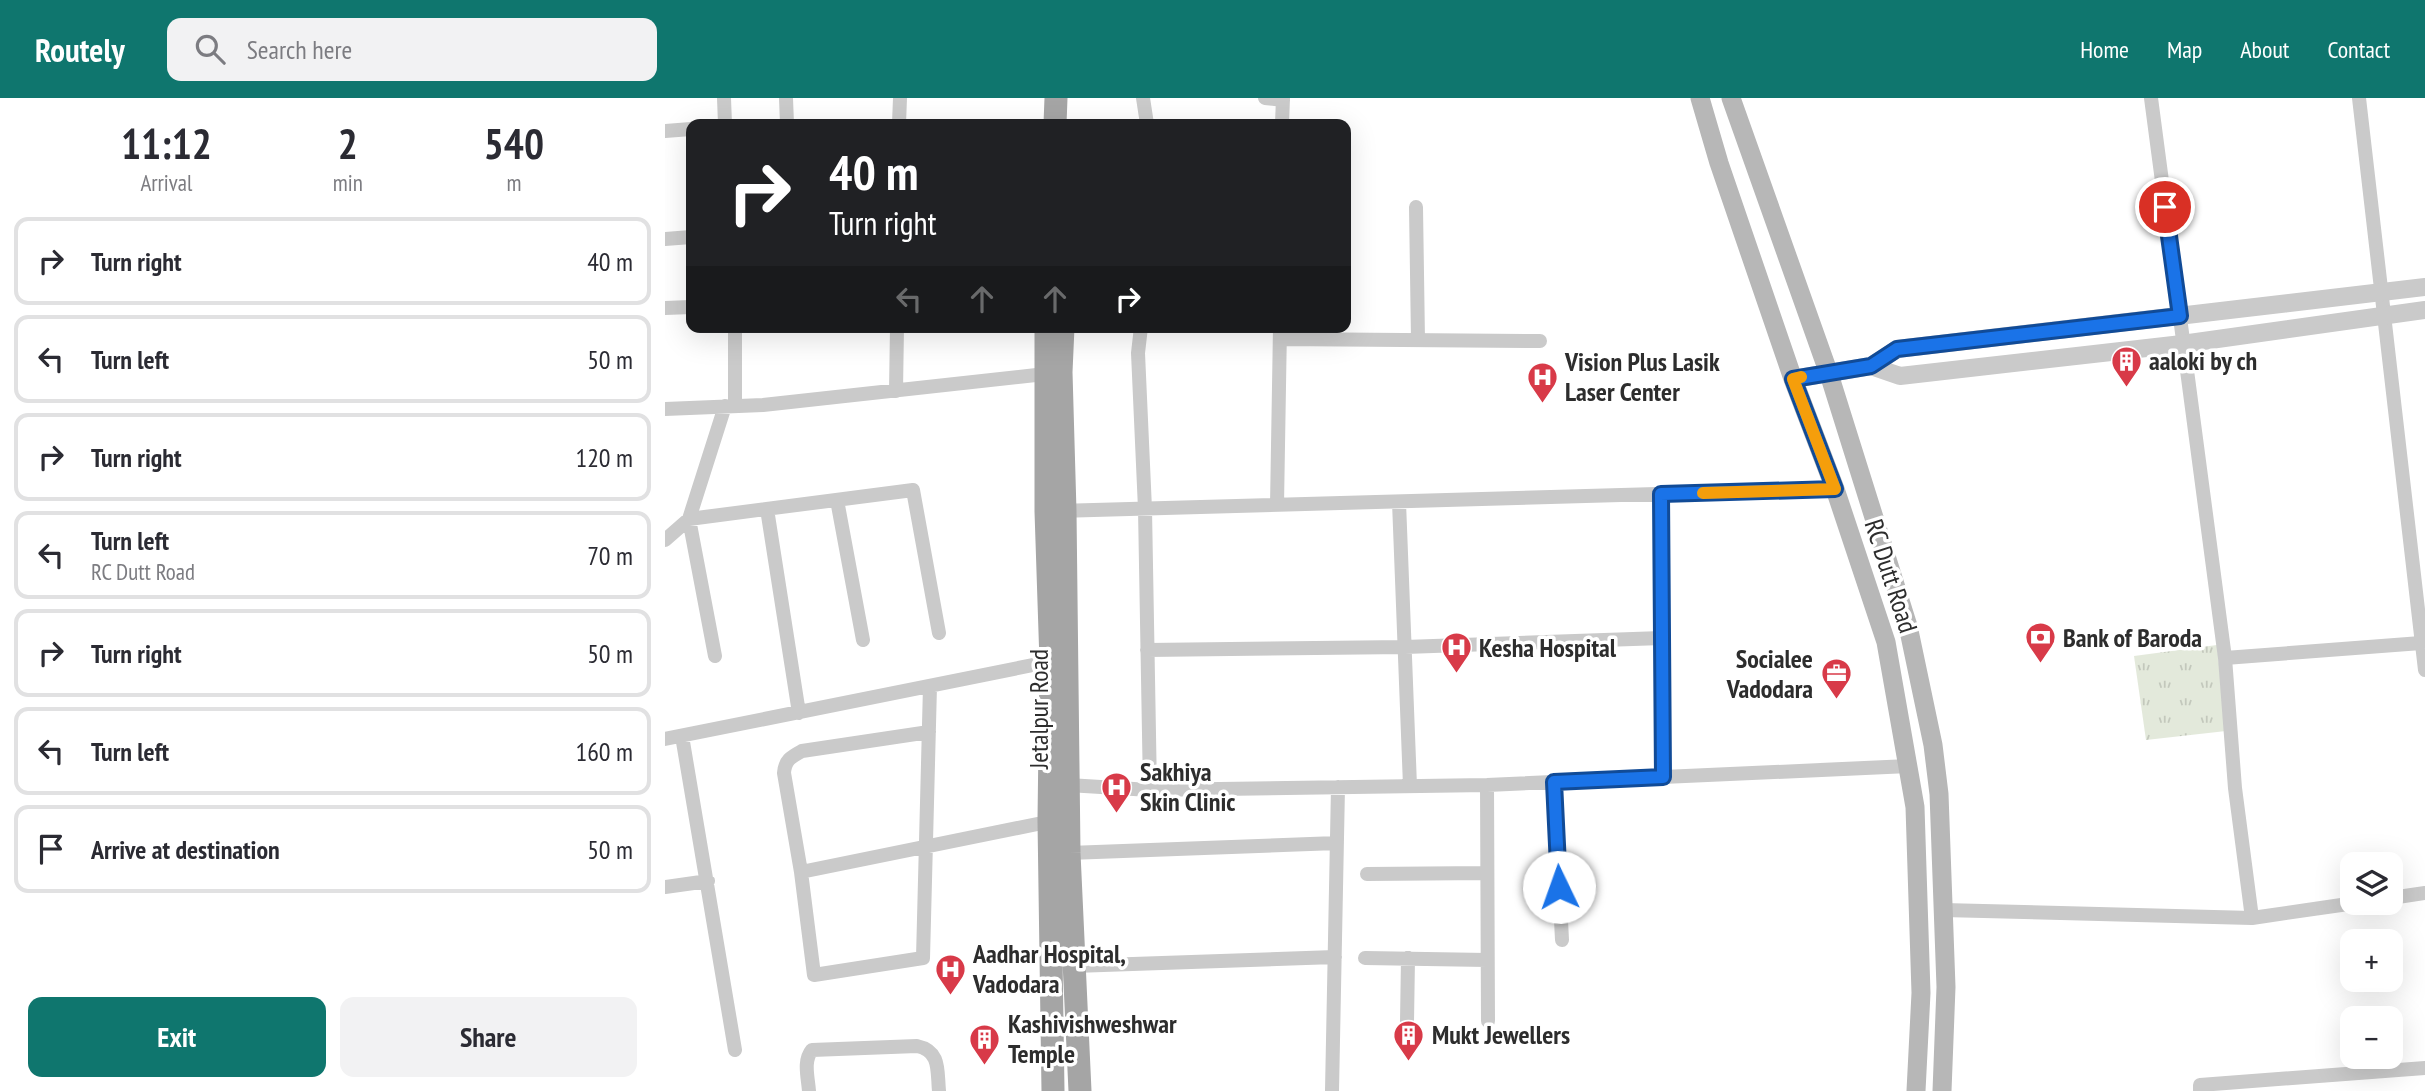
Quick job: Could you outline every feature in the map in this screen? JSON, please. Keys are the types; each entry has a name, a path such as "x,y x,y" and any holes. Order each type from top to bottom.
{"main road":[{"path":"1055,119 1056,98"},
{"path":"1070,119 1071,98"},
{"name":"RC Dutt Road","path":"1700,98 1719,163 1793,379 1835,489 1886,642 1915,807 1921,981 1916,1091"},
{"name":"RC Dutt Road","path":"1731,98 1829,374 1911,639 1937,768 1946,987 1942,1091"},
{"name":"Jetalpur Road","path":"1047,333 1053,373 1059,660 1059,820 1053,1091"},
{"name":"Jetalpur Road","path":"1053,373 1062,333"},
{"name":"Jetalpur Road","path":"1059,660 1068,785 1059,820 1069,853 1080,1091"}],"street":[{"path":"724,98 725,119"},
{"path":"786,98 787,119"},
{"path":"899,119 900,98"},
{"path":"1143,98 1146,119"},
{"path":"1265,98 1283,99 1282,119"},
{"path":"2151,98 2225,659 2235,788 2252,918"},
{"path":"2359,98 2425,670"},
{"path":"665,131 686,129"},
{"path":"1416,207 1418,340"},
{"path":"665,239 686,237"},
{"path":"1793,379 1871,366 1897,349 2425,287"},
{"path":"665,308 686,307"},
{"path":"1871,366 1900,376 2182,344 2425,310"},
{"path":"665,540 689,519 730,406 735,333"},
{"path":"896,391 897,333"},
{"path":"1140,333 1138,353 1145,509 1150,790"},
{"path":"1277,505 1280,333 1418,340 1540,341"},
{"path":"665,409 896,391 1053,373"},
{"path":"1056,511 1835,489"},
{"path":"689,519 912,490 939,633"},
{"path":"1661,494 1663,777"},
{"path":"837,500 863,640"},
{"path":"1399,502 1410,786"},
{"path":"767,509 799,713"},
{"path":"689,519 715,656"},
{"path":"1147,650 1405,647 1662,638"},
{"path":"2225,659 2421,643"},
{"path":"665,739 1059,660"},
{"path":"929,732 801,751 785,763 784,773 801,872 814,975 923,958 929,732 930,686"},
{"path":"682,736 735,1050"},
{"path":"1068,785 1150,790 1487,785 1909,766"},
{"path":"1554,782 1562,940"},
{"path":"1487,785 1488,1021"},
{"path":"1332,1091 1338,787"},
{"path":"801,872 1059,820"},
{"path":"1069,853 1337,843"},
{"path":"1367,874 1487,873"},
{"path":"665,887 708,881"},
{"path":"2403,896 2425,893"},
{"path":"1943,911 2252,918 2340,905"},
{"path":"1074,966 1335,957"},
{"path":"1365,958 1487,960"},
{"path":"1407,1022 1408,958"},
{"path":"809,1091 806,1063 812,1050 917,1046 927,1048 934,1056 939,1091"},
{"path":"2200,1091 2200,1084 2425,1068"}],"green space":[{"path":"2217,645 2226,731 2146,740 2134,656"}],"slow traffic":[{"path":"1703,493 1835,489 1793,379 1801,377"}],"place":[{"name":"aaloki by ch","path":"2126,388"},
{"name":"Vision Plus Lasik Laser Center","path":"1542,404"},
{"name":"Bank of Baroda","path":"2040,665"},
{"name":"Kesha Hospital","path":"1456,675"},
{"name":"Socialee Vadodara","path":"1836,701"},
{"name":"Sakhiya Skin Clinic","path":"1117,814"},
{"name":"Aadhar Hospital, Vadodara","path":"950,996"},
{"name":"Mukt Jewellers","path":"1409,1062"},
{"name":"Kashivishweshwar Temple","path":"985,1066"}],"route":[{"path":"1559,887 1554,782 1663,777 1661,494 1835,489 1793,379 1871,366 1897,349 2180,316 2165,207"}]}
